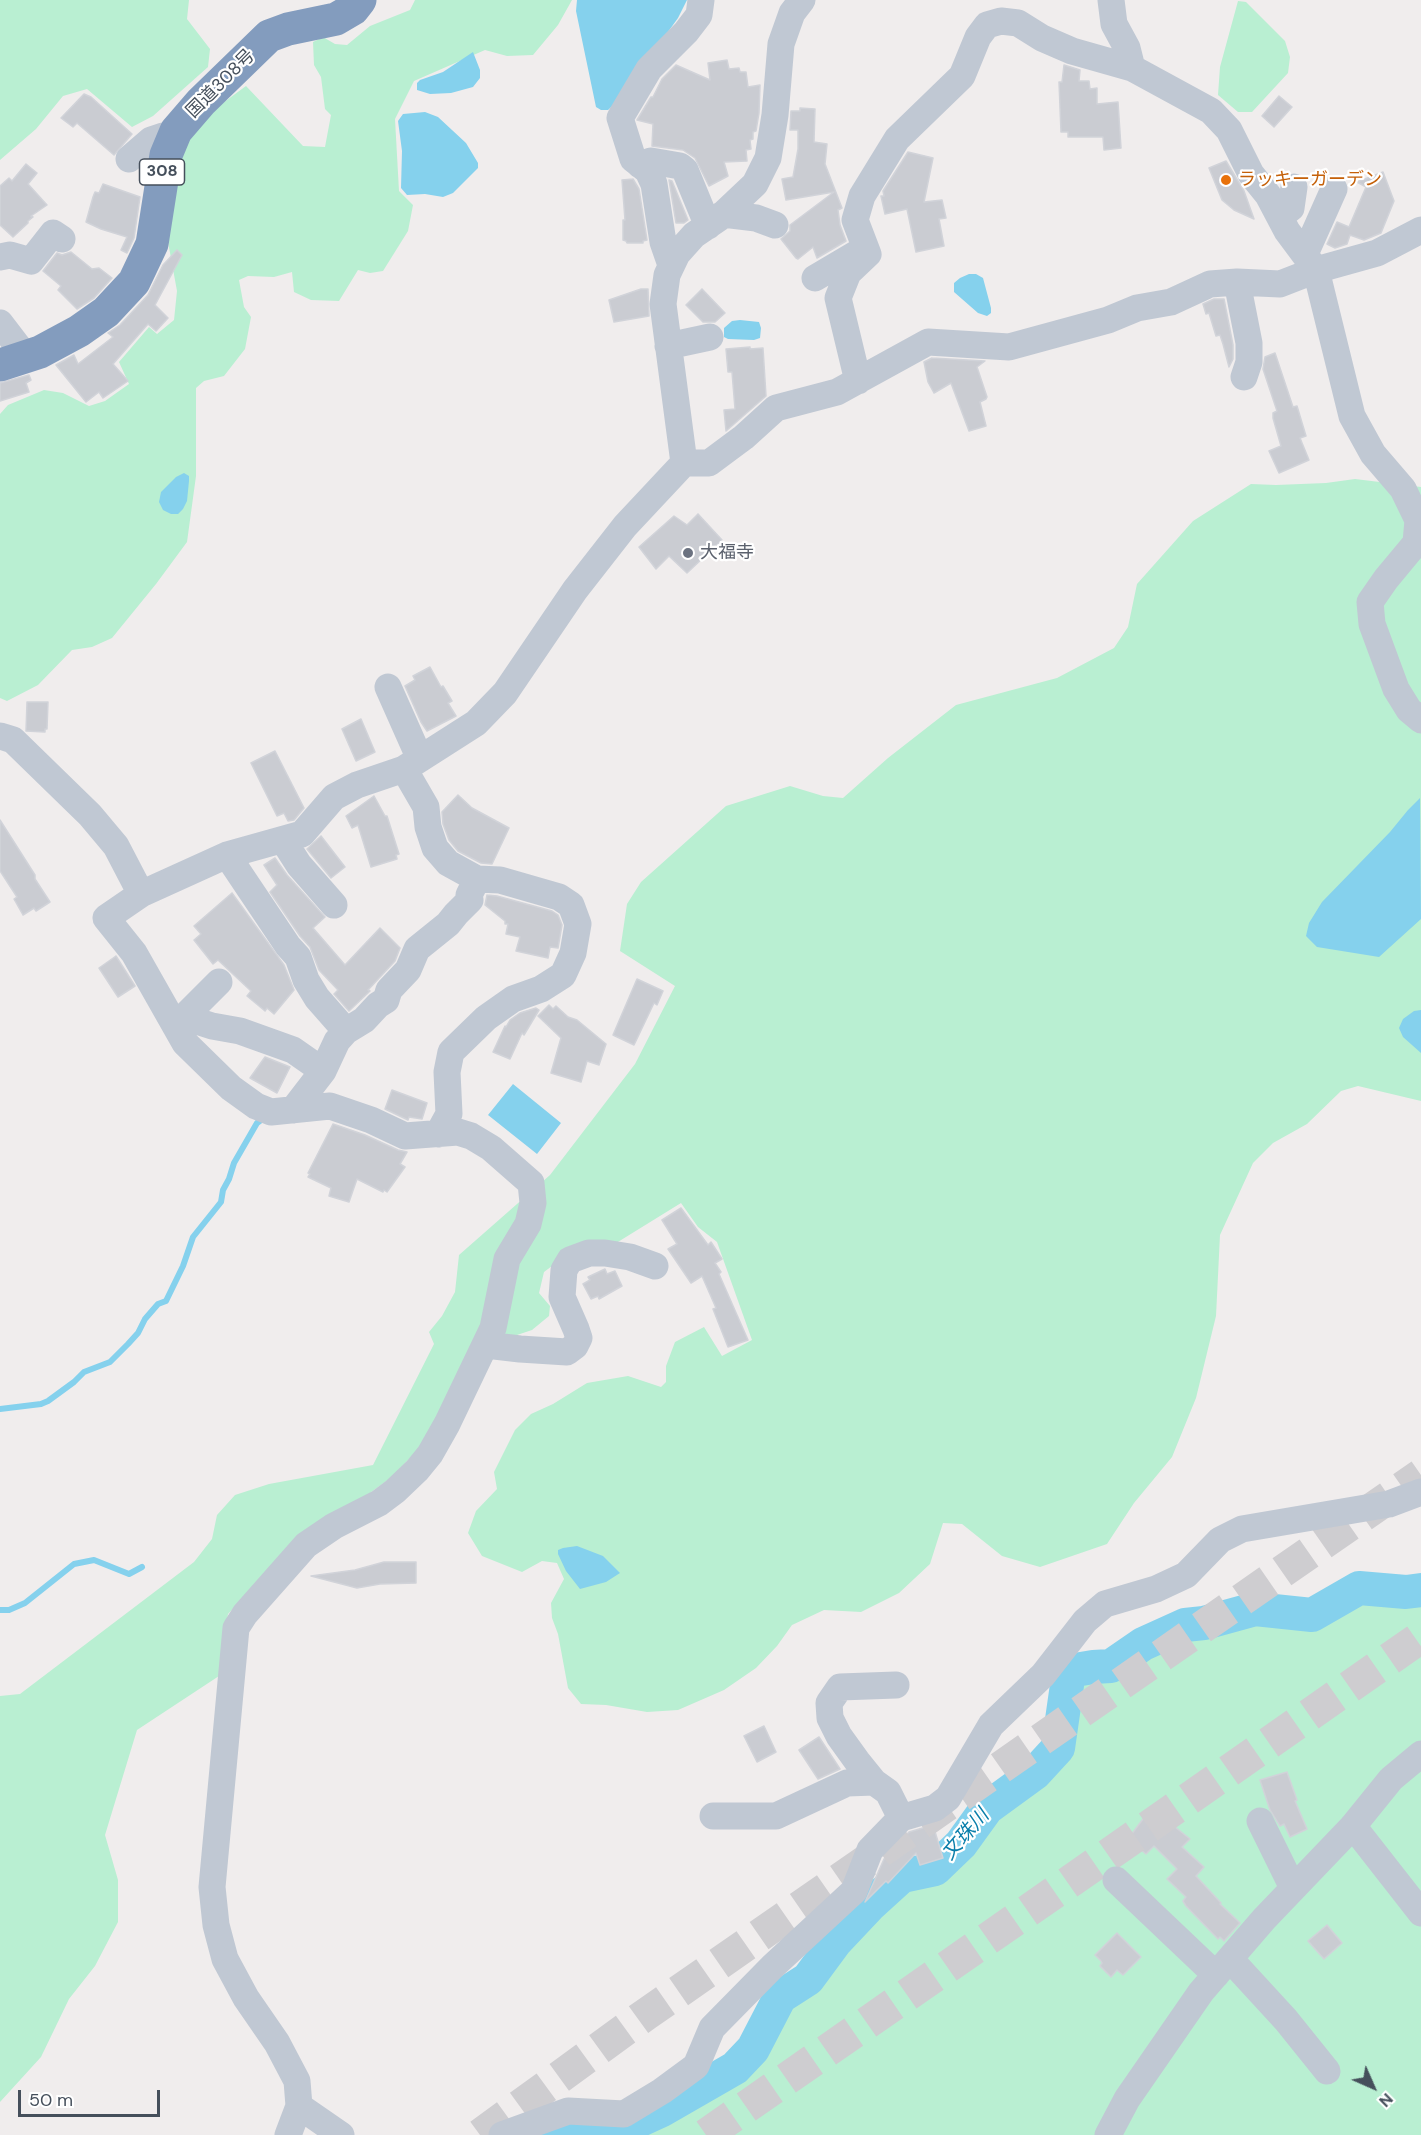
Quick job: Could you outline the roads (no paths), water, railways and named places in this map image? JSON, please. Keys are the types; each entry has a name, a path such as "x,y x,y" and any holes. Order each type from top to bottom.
{"highway":[{"name":"国道308号","path":"13,361 60,343 92,323 122,297 134,282 152,244 166,155 176,131 201,102 268,36 288,29 336,19 353,9 360,0"}],"street":[{"path":"671,265 663,242 654,184 648,171 633,159 620,118 649,69 686,32 699,15 700,0"},
{"path":"684,463 663,304 667,274 676,254 694,235 715,220 755,184 768,158 775,115 781,44 792,14 802,0"},
{"path":"1111,0 1114,24 1127,48 1132,68"},
{"path":"858,381 837,298 848,273 868,254 855,220 862,196 897,139 962,76 978,37 987,25 1001,21 1018,23 1042,38 1072,51 1132,68 1211,111 1229,130 1251,174 1268,195 1287,231 1310,262 1352,416 1373,454 1403,489 1418,520 1416,543 1370,602 1372,624 1396,689 1409,710 1421,720"},
{"path":"129,159 152,140 163,136 173,137"},
{"path":"640,165 651,161 681,166 715,220"},
{"path":"1281,216 1291,208 1294,186"},
{"path":"1310,262 1334,189"},
{"path":"715,220 756,218 775,225"},
{"path":"288,2135 299,2106 297,2081 277,2043 246,1998 225,1959 216,1925 212,1887 236,1628 252,1606 306,1545 334,1526 379,1503 417,1470 447,1424 493,1328 507,1259 528,1224 533,1203 531,1183 491,1148 471,1136 458,1132 405,1136 371,1120 330,1106 271,1112 256,1106 231,1088 185,1043 178,1020 134,953 106,918 141,894 227,855 302,834 334,797 357,785 412,764 476,723 505,693 575,590 625,526 684,463 709,463 744,437 776,408 837,392 928,342 1009,347 1108,320 1137,308 1171,302 1210,284 1237,282 1280,284 1310,262 1377,253 1421,230"},
{"path":"0,257 10,255 32,261 53,233 62,239"},
{"path":"815,278 865,248"},
{"path":"1237,282 1249,343 1249,362 1244,377"},
{"path":"0,322 13,361"},
{"path":"668,346 710,337"},
{"path":"388,687 426,807 428,827 435,848 448,863 477,879 500,880 559,897 571,905 578,924 573,953 563,975 541,989 513,999 486,1018 451,1052 447,1072 449,1114 438,1134"},
{"path":"0,736 13,740 90,815 116,846 141,894"},
{"path":"283,840 299,865 334,905"},
{"path":"227,855 288,946 298,957 306,980 317,998 346,1031"},
{"path":"293,1110 323,1071 337,1041 346,1031 364,1020 378,1005 387,1000 389,990 408,970 417,949 448,924 470,900 469,895 477,879"},
{"path":"178,1020 219,982"},
{"path":"178,1020 240,1031 293,1050 323,1071"},
{"path":"486,1345 567,1352 575,1346 579,1338 562,1297 564,1270 570,1260 589,1253 605,1253 630,1257 655,1266"},
{"path":"502,2135 568,2111 624,2114 662,2091 696,2066 712,2028 772,1967 854,1891 870,1850 901,1818 935,1808 948,1798 991,1725 1043,1675 1085,1621 1105,1604 1155,1589 1186,1575 1220,1540 1242,1529 1389,1504 1421,1492"},
{"path":"896,1685 840,1687 829,1702 830,1718 839,1736 874,1782 888,1792 901,1818"},
{"path":"1108,2135 1127,2099 1201,1992 1293,1888 1353,1826 1391,1779 1421,1754"},
{"path":"713,1816 776,1816 847,1783 874,1782"},
{"path":"1260,1821 1293,1888"},
{"path":"1353,1826 1421,1913"},
{"path":"1116,1880 1286,2020 1327,2071"},
{"path":"299,2106 341,2135"}],"water":[{"path":"577,0 687,0 678,18 619,100 608,110 596,107 576,11"},
{"path":"473,52 480,70 480,78 473,87 451,93 430,94 417,90 417,83 420,80 443,72"},
{"path":"425,112 438,117 466,143 478,163 478,168 453,193 443,197 425,194 407,195 401,188 402,151 398,121 403,114"},
{"path":"969,274 976,274 983,278 991,308 991,313 987,316 978,313 954,292 954,283"},
{"path":"732,321 759,322 760,338 754,340 724,337 724,328"},
{"path":"184,473 189,476 187,501 178,514 171,514 163,510 159,502 161,492 176,477"},
{"path":"1420,798 1421,919 1379,957 1317,947 1306,936 1309,923 1322,902"},
{"path":"1421,1010 1421,1053 1403,1037 1399,1028 1403,1019 1414,1011"},
{"path":"513,1084 561,1123 537,1154 488,1115"},
{"path":"577,1546 603,1556 620,1573 606,1582 580,1589 566,1571 558,1554 558,1550"}],"waterway":[{"path":"0,1409 41,1404 48,1401 84,1372 110,1362 138,1333 145,1319 158,1304 166,1301 183,1266 193,1237 221,1202 223,1190 234,1163 257,1123 265,1117"},
{"path":"0,1610 9,1610 25,1603 74,1564 94,1560 129,1574 142,1567"},
{"name":"文珠川","path":"548,2135 573,2126 621,2129 662,2110 735,2068 753,2049 780,1997 808,1979 836,1941 869,1906 902,1876 935,1869 961,1844 987,1808 1035,1773 1058,1748 1069,1671 1111,1666 1143,1644 1185,1625 1204,1623 1255,1609 1312,1615 1359,1588 1406,1592 1421,1590"}],"tunnel":[{"path":"480,2135 645,2015 1421,1475"},
{"path":"706,2135 1421,1637"}],"place":[{"name":"ラッキーガーデン","path":"1226,180"},
{"name":"大福寺","path":"688,553"}]}
